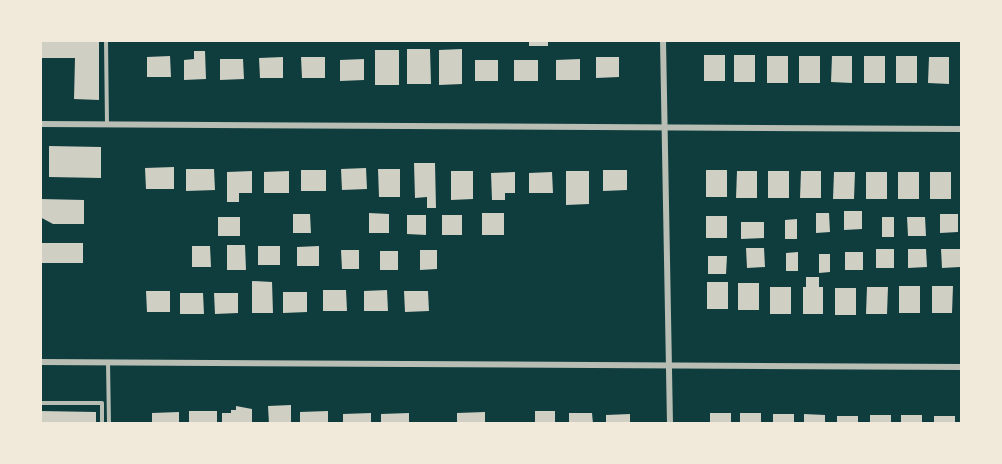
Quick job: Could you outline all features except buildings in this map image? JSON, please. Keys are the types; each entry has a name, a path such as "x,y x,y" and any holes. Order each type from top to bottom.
{"street":[{"path":"663,40 670,423"},
{"path":"40,124 962,129"},
{"path":"40,362 962,367"}],"lane":[{"path":"106,40 107,124"},
{"path":"108,362 109,423"},
{"path":"40,403 102,403 102,423"}]}
